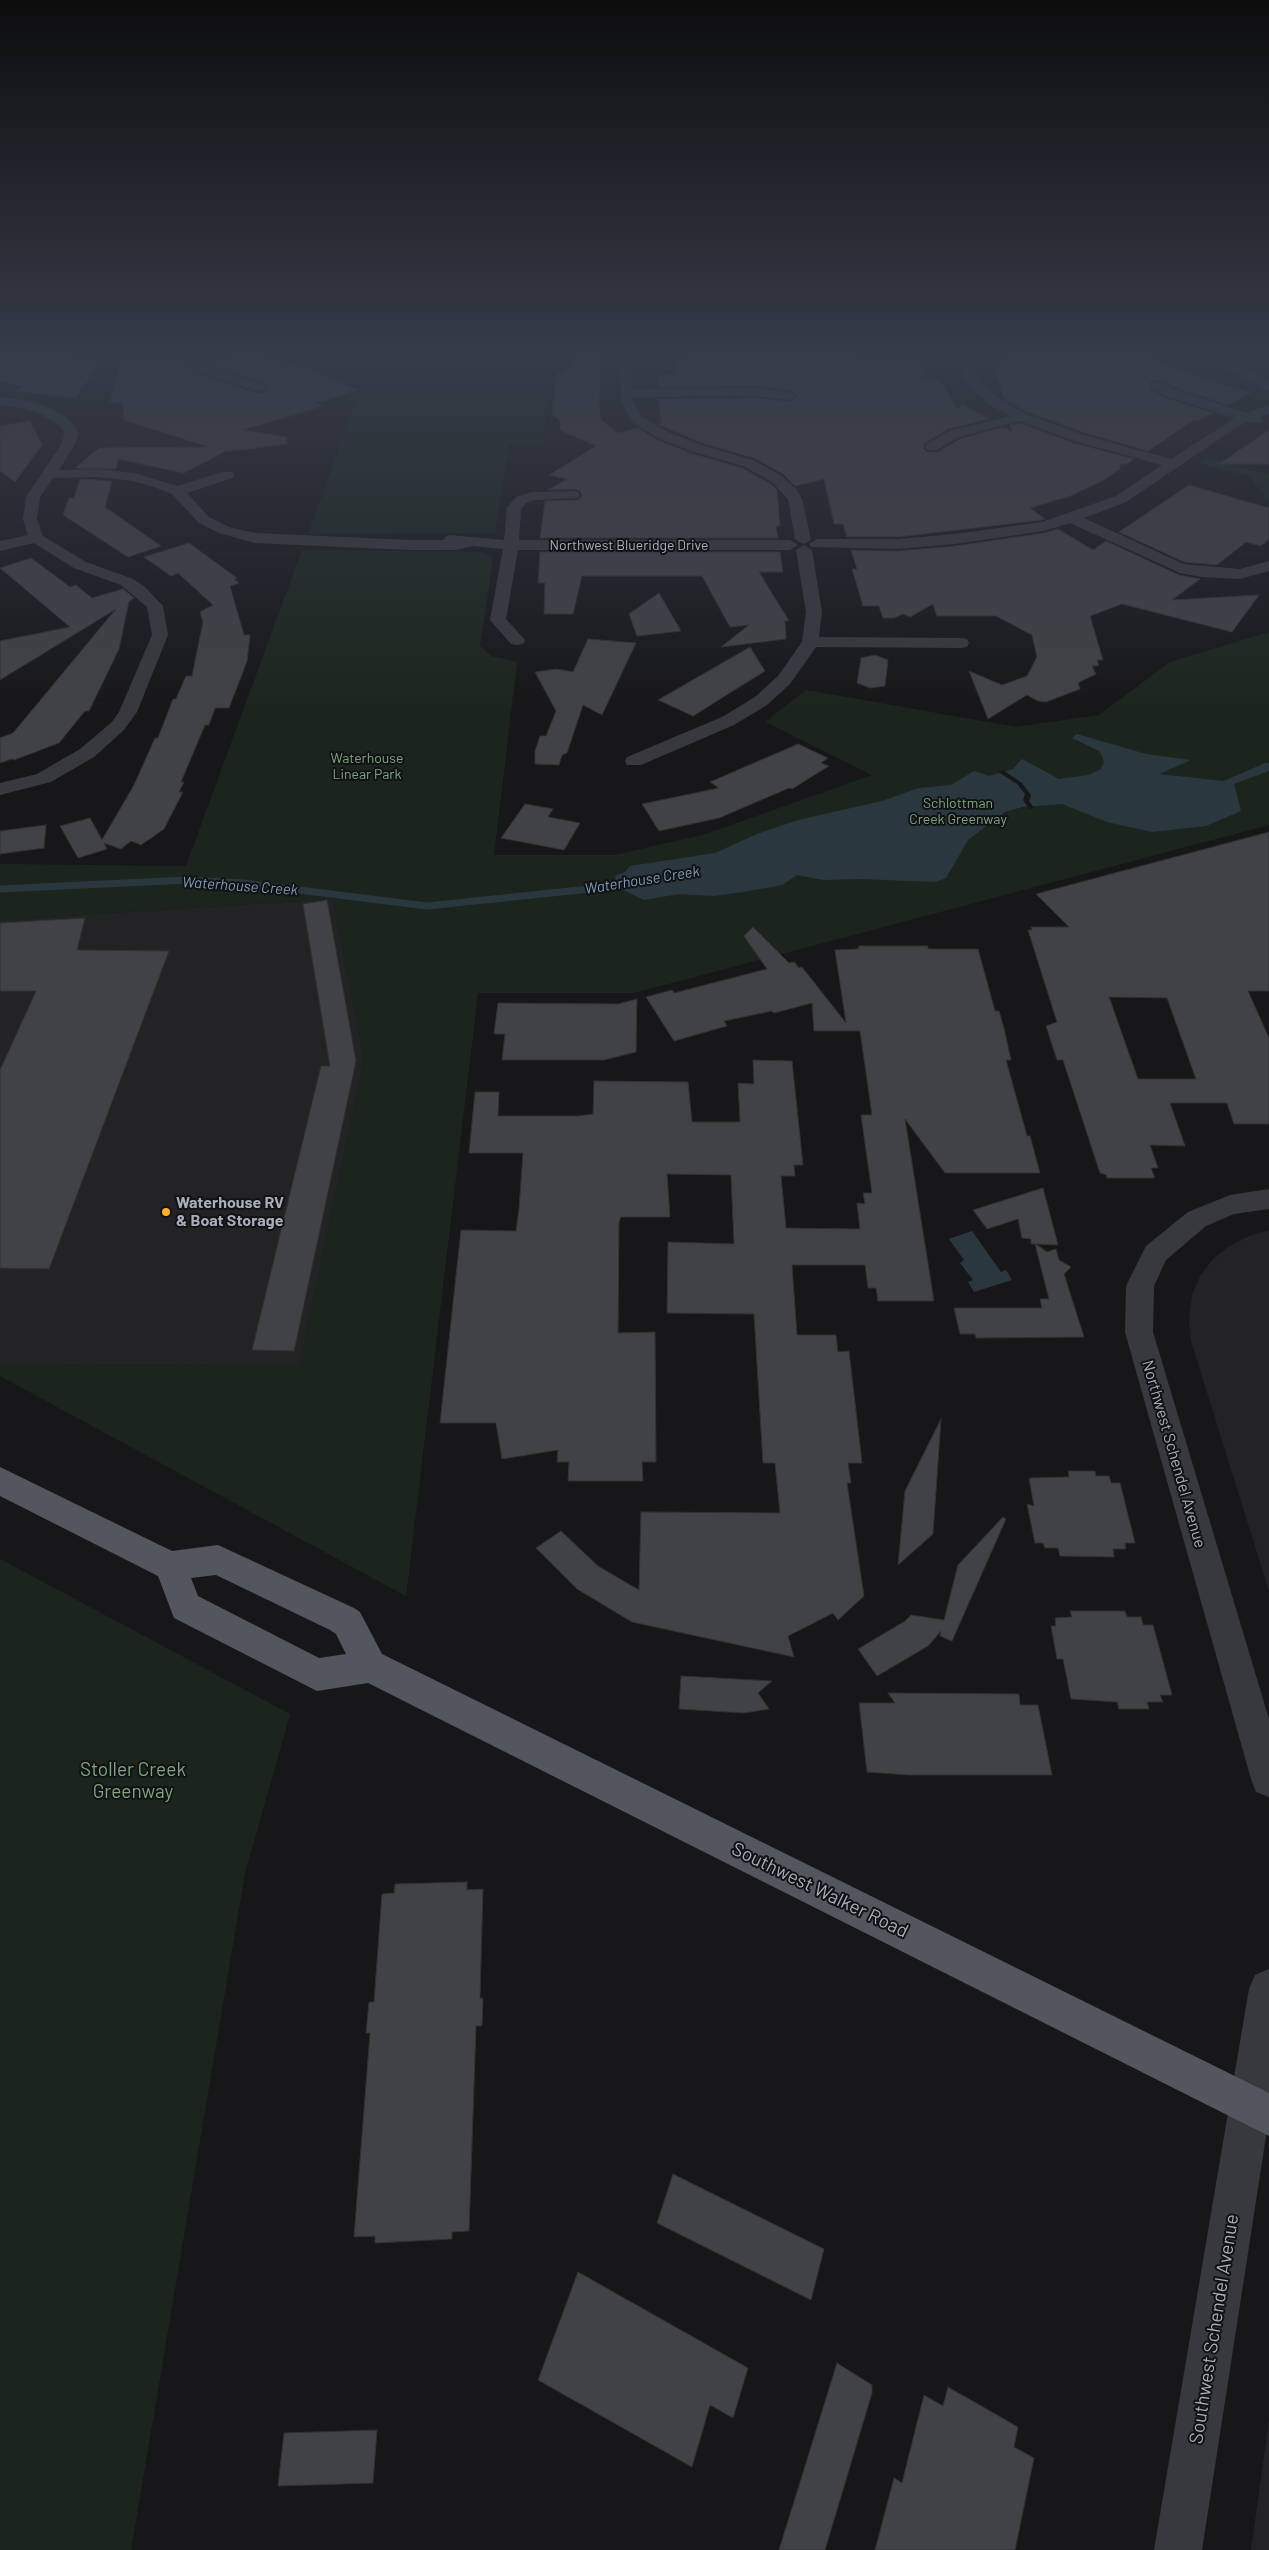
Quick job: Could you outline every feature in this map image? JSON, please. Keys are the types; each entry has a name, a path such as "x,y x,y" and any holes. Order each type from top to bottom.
{"main road":[{"path":"0,1481 170,1566 218,1560 348,1622 370,1666 317,1675 186,1608 170,1566"},
{"name":"Southwest Walker Road","path":"370,1666 1173,2065 1260,2111"}],"street":[{"path":"0,789 44,778 86,753 118,726 128,712 158,644 160,635 155,606 139,590 127,582 80,565 36,538 30,519 33,497 49,471"},
{"path":"634,761 711,729 761,700 784,680 810,642 814,612 795,499 791,492 777,479 762,471"},
{"name":"Northwest Blueridge Drive","path":"47,474 97,473 134,477 177,491 204,520 224,530 256,538 441,545 468,543 512,545 803,545 898,544 955,539 1044,526 1121,499 1164,471"},
{"path":"177,491 227,475"},
{"path":"517,640 498,620 512,545 514,508 521,500 532,496 574,495"},
{"path":"1071,518 1180,568 1201,572 1240,574 1269,566"},
{"path":"0,546 36,538"},
{"path":"810,642 960,643"},
{"name":"Northwest Schendel Avenue","path":"1269,1199 1230,1205 1197,1219 1156,1252 1140,1286 1139,1332 1269,1779"},
{"path":"1260,2111 1269,1990"},
{"name":"Southwest Schendel Avenue","path":"1178,2550 1260,2111"}],"shaded area":[{"name":"Waterhouse RV & Boat Storage","path":"333,899 364,1060 299,1366 0,1365 0,920"},
{"path":"1269,1230 1269,1591 1191,1341 1189,1320 1192,1295 1200,1276 1213,1259 1228,1247 1249,1236"},
{"path":"1269,2420 1269,2550 1251,2550"}],"green space":[{"path":"331,471 505,471 495,533 308,534"},
{"path":"1230,471 1254,471 1269,475 1269,501 1261,499 1265,496 1249,476"},
{"path":"302,550 480,552 493,559 480,646 491,656 517,662 494,855 615,855 706,834 872,775 765,722 806,690 1016,727 1099,715 1170,662 1269,632 1269,825 634,993 478,993 406,1596 0,1376 0,1365 299,1366 364,1060 333,899 0,920 0,864 186,866"},
{"name":"Stoller Creek Greenway","path":"0,1559 290,1714 245,1873 131,2550 0,2550"}],"water":[{"path":"1077,734 1146,754 1191,760 1159,774 1224,781 1265,763 1269,763 1269,771 1234,784 1241,811 1206,826 1152,832 1107,822 1062,804 1022,807 1005,812 968,840 946,878 935,882 862,879 823,880 797,875 782,885 743,892 714,896 679,894 644,900 617,887 615,876 625,872 630,866 715,853 757,834 798,820 882,801 919,788 951,785 974,771 989,776 1013,769 1022,759 1059,779 1088,775 1100,770 1104,763 1099,751 1072,738"},
{"path":"972,1231 1001,1272 1006,1270 1012,1280 974,1292 968,1282 973,1280 960,1263 964,1260 949,1239"}],"pier":[{"path":"1003,770 1022,783 1031,795 1029,801 1034,808 1029,809 1023,800 1025,794 1017,784 997,771"}],"building":[{"path":"0,471 23,471 15,482"},
{"path":"555,471 747,471 771,484 777,490 780,526 776,526 778,538 540,538 545,501 578,500 582,496 580,491 573,489 548,490 567,479 549,475"},
{"path":"778,471 1117,471 1102,481 1070,496 1030,508 1045,519 1042,520 898,537 847,537 843,524 834,524 824,479 795,486"},
{"path":"80,479 112,481 105,507 161,546 128,557 63,515 69,498 74,498"},
{"path":"1189,485 1269,508 1269,539 1261,546 1246,542 1217,565 1184,562 1119,532"},
{"path":"1058,529 1093,550 1106,541 1179,575 1200,579 1172,600 1259,595 1232,632 1122,604 1090,616 1103,660 1097,660 1099,666 1092,666 1096,674 1078,683 1080,689 1046,702 1038,701 1027,695 988,719 969,671 1002,685 1027,676 1037,657 1032,635 996,616 937,616 933,604 910,617 903,614 894,618 883,618 879,606 863,606 852,569 857,569 851,550 898,551 955,546 1044,533"},
{"path":"189,543 237,578 234,579 239,583 230,586 244,635 250,635 247,661 229,708 215,708 209,725 205,725 181,782 184,782 179,792 183,792 164,829 141,845 131,841 121,849 104,843 107,849 78,858 60,826 90,818 102,840 134,785 155,738 158,738 173,699 176,699 186,676 192,676 203,622 200,612 213,605 178,573 171,576 144,557"},
{"path":"540,552 780,552 783,572 759,572 789,621 785,621 786,639 721,647 749,625 730,627 702,576 582,576 573,614 544,614 545,583 538,583"},
{"path":"31,558 70,587 76,585 92,598 123,589 134,598 129,601 119,649 89,711 85,711 59,743 14,760 0,763 0,738 13,733 116,609 0,680 0,641 70,627 0,568"},
{"path":"659,593 681,631 637,636 629,614"},
{"path":"588,639 636,643 602,715 583,705 567,753 562,755 559,765 535,764 535,751 540,736 546,736 556,711 535,672 557,669 573,672"},
{"path":"750,647 765,671 693,716 658,700"},
{"path":"875,655 888,660 885,686 870,688 857,683 861,658"},
{"path":"798,744 828,758 821,763 829,766 792,789 789,788 719,818 659,831 642,804 719,788 710,782"},
{"path":"525,804 553,809 548,817 580,823 564,850 501,838"},
{"path":"46,825 44,848 0,854 0,831"},
{"path":"1269,832 1269,991 1248,991 1269,1038 1269,1124 1234,1124 1227,1103 1170,1103 1185,1146 1150,1145 1158,1168 1151,1168 1155,1178 1107,1178 1106,1175 1100,1173 1063,1060 1057,1060 1046,1026 1057,1022 1028,930 1032,930 1031,927 1069,927 1036,894","holes":["1109,997 1167,998 1196,1079 1138,1079"]},
{"path":"327,900 356,1061 294,1351 252,1350 321,1066 330,1066 303,904"},
{"path":"85,918 77,950 169,951 49,1269 0,1268 0,1070 36,991 0,991 0,923"},
{"path":"753,927 789,963 794,962 799,968 802,967 846,1023 835,950 858,949 859,946 928,946 928,949 978,949 995,1011 999,1011 1004,1028 1011,1060 1006,1060 1027,1136 1030,1136 1040,1173 945,1173 905,1119 934,1301 878,1301 876,1288 868,1288 865,1265 792,1265 797,1335 836,1335 838,1352 849,1351 862,1463 848,1463 851,1483 847,1483 864,1596 838,1620 833,1613 788,1636 794,1657 632,1622 577,1589 536,1548 561,1531 598,1566 639,1590 641,1512 780,1513 775,1463 763,1463 754,1314 667,1313 668,1242 734,1244 731,1175 667,1174 670,1217 621,1217 619,1222 618,1333 655,1332 656,1462 642,1462 643,1481 568,1481 569,1462 557,1462 558,1450 502,1459 496,1423 440,1423 461,1230 516,1231 519,1209 523,1153 469,1153 475,1092 499,1092 498,1116 579,1116 593,1114 594,1081 688,1082 692,1122 740,1122 738,1083 754,1084 753,1060 792,1061 803,1165 794,1165 795,1176 781,1176 786,1228 860,1229 857,1203 865,1204 863,1193 872,1193 861,1115 872,1115 860,1031 814,1031 812,1003 774,1013 772,1011 724,1021 727,1026 674,1041 646,997 672,990 674,993 767,969 744,936"},
{"path":"637,999 636,1052 604,1060 502,1060 505,1034 494,1034 498,1003 618,1004"},
{"path":"1043,1188 1058,1245 1036,1244 1047,1252 1056,1249 1059,1260 1071,1267 1064,1274 1084,1337 976,1338 975,1334 960,1334 954,1308 1042,1308 1040,1299 1049,1299 1035,1244 1031,1244 1031,1239 1022,1238 1018,1219 987,1229 973,1210"},
{"path":"941,1419 933,1534 898,1565 905,1491"},
{"path":"1068,1471 1095,1471 1096,1476 1109,1476 1111,1483 1120,1483 1135,1543 1125,1543 1126,1549 1113,1549 1114,1557 1060,1556 1058,1548 1045,1548 1043,1543 1035,1543 1027,1504 1034,1506 1029,1478 1069,1477"},
{"path":"1003,1517 1006,1519 952,1641 940,1636 941,1631 928,1646 877,1676 858,1649 905,1621 911,1615 944,1620 958,1565"},
{"path":"1070,1611 1125,1611 1127,1617 1141,1617 1143,1625 1153,1625 1172,1695 1160,1695 1163,1702 1147,1702 1149,1709 1119,1709 1117,1702 1071,1699 1063,1659 1057,1659 1051,1626 1056,1626 1055,1618 1072,1617"},
{"path":"681,1676 772,1681 758,1693 769,1709 744,1713 679,1709"},
{"path":"888,1693 1019,1694 1020,1705 1038,1705 1052,1775 909,1775 867,1772 859,1703 895,1703"},
{"path":"467,1882 467,1890 483,1889 480,1998 483,1998 482,2026 476,2026 469,2231 452,2232 452,2239 375,2243 375,2236 354,2237 370,2033 366,2033 369,2002 374,2002 382,1894 394,1893 395,1884"},
{"path":"673,2174 824,2249 811,2300 657,2223"},
{"path":"578,2272 748,2368 733,2418 710,2405 692,2467 538,2380"},
{"path":"837,2363 872,2385 872,2393 825,2550 779,2550"},
{"path":"948,2387 1018,2427 1014,2447 1034,2458 1015,2550 875,2550 894,2478 902,2483 924,2395 943,2406"},
{"path":"377,2430 373,2483 278,2486 284,2433"}],"waterway":[{"name":"Waterhouse Creek","path":"0,889 187,880 243,883 427,906 628,885"}],"place":[{"name":"Waterhouse RV & Boat Storage","path":"166,1212"}],"park label":[{"name":"Waterhouse Linear Park","path":"367,766"},
{"name":"Schlottman Creek Greenway","path":"958,812"}]}
